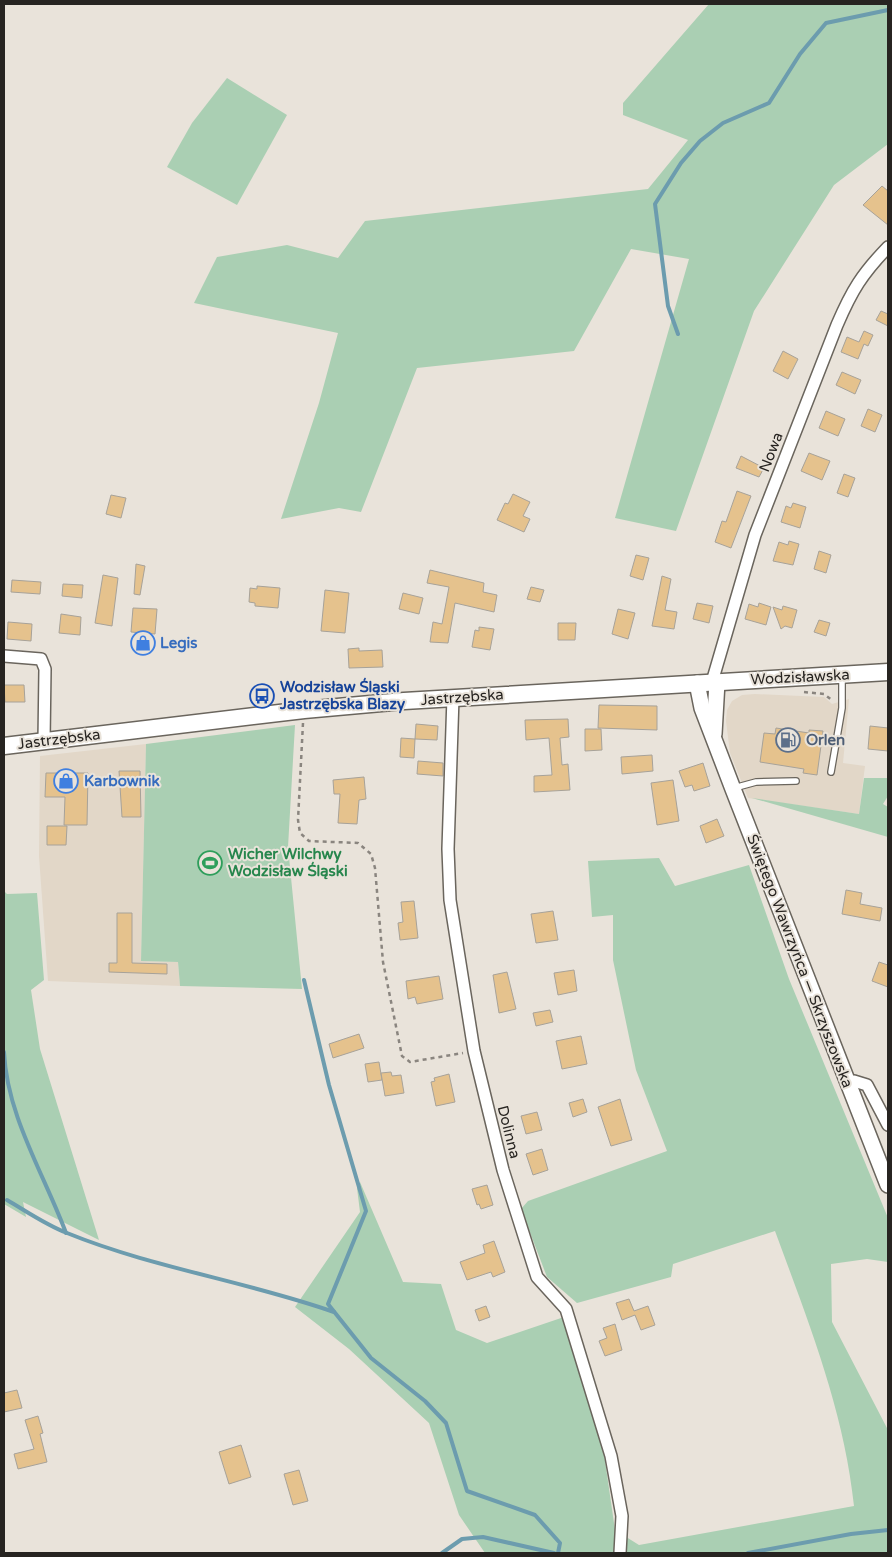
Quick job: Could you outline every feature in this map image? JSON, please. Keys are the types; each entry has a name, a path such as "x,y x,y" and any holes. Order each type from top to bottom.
{"main road":[{"name":"Wodzisławska","path":"709,682 888,672"},
{"name":"Jastrzębska","path":"4,746 304,710 453,697 709,682"}],"street":[{"name":"Nowa","path":"709,682 754,536 837,325 852,291 865,271 888,247"},
{"path":"4,656 41,659 45,669 44,741"},
{"name":"Świętego Wawrzyńca — Skrzyszowska","path":"709,682 714,736 732,789 888,1185"},
{"name":"Dolinna","path":"453,697 448,849 450,900 474,1051 503,1170 536,1277 566,1309 611,1456 622,1516 620,1553"},
{"path":"848,1084 854,1081 867,1085 888,1125"}],"lane":[{"path":"831,772 840,722 842,676"},
{"path":"732,789 756,782 796,781"}],"path":[{"path":"304,710 298,820 300,833 309,841 358,843 371,854 375,868 383,962 402,1056 410,1062 474,1051"}],"shaded area":[{"path":"742,695 824,697 832,704 849,699 843,763 865,766 859,814 748,798 730,753 726,721 727,710 732,701"},
{"path":"146,744 141,961 178,962 180,986 48,981 39,856 40,756"}],"green space":[{"path":"709,4 888,4 888,144 834,185 754,311 676,531 615,518 689,259 631,249 574,351 417,368 361,512 339,508 281,519 319,403 338,333 194,303 217,257 287,245 338,258 365,221 648,189 688,140 623,115 623,103"},
{"path":"227,78 287,115 237,205 167,167 192,123"},
{"name":"Wicher Wilchwy Wodzisław Śląski","path":"295,725 288,847 302,989 180,986 178,962 141,961 146,744"},
{"path":"864,778 888,778 888,796 883,804 888,807 888,837 752,798 859,814"},
{"path":"659,858 675,886 749,865 789,979 888,1218 888,1262 867,1259 831,1264 832,1322 888,1430 888,1553 485,1553 459,1515 429,1423 349,1349 295,1307 360,1212 357,1188 360,1182 403,1282 441,1284 456,1330 487,1343 564,1317 602,1440 615,1530 639,1545 854,1506 842,1435 823,1366 775,1231 673,1264 671,1277 577,1303 547,1277 521,1209 528,1201 667,1151 636,1070 613,960 613,915 592,917 588,861"},
{"path":"4,891 7,894 37,893 44,980 31,990 40,1049 99,1240 23,1202 26,1217 4,1204"}],"building":[{"path":"882,186 888,191 888,225 863,205"},
{"path":"881,311 888,314 888,326 876,320"},
{"path":"864,331 873,335 868,346 864,344 858,359 841,352 847,337 859,342"},
{"path":"783,351 798,359 788,379 773,371"},
{"path":"842,372 861,380 855,394 836,385"},
{"path":"868,409 882,415 875,432 861,426"},
{"path":"826,411 845,419 838,436 819,428"},
{"path":"809,453 830,461 822,480 801,471"},
{"path":"741,456 764,468 759,477 736,468"},
{"path":"844,474 855,478 848,497 837,493"},
{"path":"737,491 751,496 731,548 715,542 722,521 726,522"},
{"path":"513,494 530,502 523,516 530,519 524,532 497,520 505,503 508,504"},
{"path":"111,495 126,498 121,518 106,514"},
{"path":"793,503 806,507 800,528 781,522 786,506 791,508"},
{"path":"789,541 799,544 793,565 773,561 779,542 788,545"},
{"path":"819,551 831,555 826,573 814,569"},
{"path":"636,555 649,558 643,580 630,576"},
{"path":"136,564 145,566 140,595 134,594"},
{"path":"430,570 484,583 483,592 497,595 494,612 455,603 448,643 430,642 433,622 442,624 449,587 427,583"},
{"path":"103,575 118,578 112,626 95,623"},
{"path":"662,576 671,579 665,610 677,612 674,629 652,626"},
{"path":"12,580 41,582 40,594 11,592"},
{"path":"63,584 83,585 82,598 62,596"},
{"path":"257,586 280,588 278,608 255,606 255,603 249,602 250,588 257,589"},
{"path":"531,587 544,590 540,602 527,599"},
{"path":"325,590 349,593 345,633 321,631"},
{"path":"403,593 423,598 419,614 399,609"},
{"path":"697,603 713,606 709,623 693,619"},
{"path":"759,603 771,607 766,625 745,619 749,604 758,607"},
{"path":"783,606 797,610 792,628 785,626 781,629 773,607 782,610"},
{"path":"133,608 157,609 155,634 131,632"},
{"path":"618,609 635,613 628,639 612,634"},
{"path":"61,614 81,617 80,635 59,633"},
{"path":"819,620 830,623 826,636 814,632"},
{"path":"8,622 32,624 31,641 7,639"},
{"path":"558,623 576,623 575,640 558,640"},
{"path":"479,627 494,629 490,650 472,647 475,630 479,631"},
{"path":"359,648 359,651 382,650 383,667 349,668 348,649"},
{"path":"4,685 24,685 25,702 5,702"},
{"path":"599,705 657,706 657,730 598,728"},
{"path":"568,719 569,737 560,738 562,765 568,764 570,790 534,792 534,776 552,775 549,738 526,740 525,720"},
{"path":"416,724 438,726 437,740 415,739"},
{"path":"870,726 888,728 888,751 868,749"},
{"path":"776,728 809,733 809,730 823,731 817,775 803,773 804,769 760,762 764,733 775,734"},
{"path":"585,729 601,729 602,750 585,751"},
{"path":"401,738 415,739 414,758 400,757"},
{"path":"652,755 653,771 622,774 621,757"},
{"path":"418,761 443,763 443,776 417,774"},
{"path":"703,763 710,786 694,791 692,785 685,787 679,771"},
{"path":"119,771 140,771 141,817 122,817"},
{"path":"46,773 88,773 87,825 64,825 65,797 45,797"},
{"path":"364,777 366,799 359,800 357,824 338,823 340,794 334,794 333,780"},
{"path":"673,780 679,821 657,825 651,783"},
{"path":"717,819 724,836 706,843 700,826"},
{"path":"47,826 67,826 66,845 47,845"},
{"path":"846,890 862,893 860,904 882,908 880,921 842,914"},
{"path":"414,901 418,938 400,940 398,923 403,922 401,902"},
{"path":"553,911 558,940 536,943 531,914"},
{"path":"117,913 132,913 132,963 167,964 167,974 109,972 109,963 117,963"},
{"path":"879,962 888,965 888,987 872,981"},
{"path":"574,970 577,991 558,995 554,973"},
{"path":"507,972 516,1009 499,1013 493,975"},
{"path":"439,976 443,999 417,1004 415,997 408,999 406,981"},
{"path":"550,1010 553,1022 536,1026 533,1013"},
{"path":"359,1034 364,1048 333,1058 329,1044"},
{"path":"581,1036 587,1064 562,1069 556,1041"},
{"path":"379,1062 382,1080 368,1082 365,1064"},
{"path":"391,1072 392,1076 401,1075 404,1093 385,1096 381,1073"},
{"path":"449,1074 455,1102 436,1106 431,1082 435,1081 434,1078"},
{"path":"583,1099 587,1112 573,1117 569,1103"},
{"path":"620,1099 632,1140 611,1146 598,1107"},
{"path":"537,1112 542,1130 526,1134 521,1116"},
{"path":"542,1149 548,1170 533,1175 526,1154"},
{"path":"487,1185 493,1205 481,1209 479,1204 477,1205 472,1189"},
{"path":"494,1241 505,1272 493,1277 491,1272 467,1280 460,1262 485,1253 483,1245"},
{"path":"629,1299 634,1311 648,1306 655,1325 641,1330 635,1315 622,1320 616,1303"},
{"path":"486,1306 490,1317 479,1321 475,1310"},
{"path":"615,1324 622,1350 605,1356 599,1341 607,1338 603,1328"},
{"path":"17,1390 22,1408 4,1412 4,1393"},
{"path":"38,1416 43,1433 40,1434 47,1462 18,1469 14,1454 34,1449 25,1420"},
{"path":"241,1445 251,1477 229,1484 219,1452"},
{"path":"299,1470 308,1501 293,1505 284,1474"}],"waterway":[{"path":"678,334 668,306 655,204 681,163 700,141 723,123 769,103 800,54 826,23 888,10"},
{"path":"304,980 329,1085 366,1211 328,1304 371,1358 425,1401 446,1423 467,1491 535,1515 560,1543 558,1553"},
{"path":"4,1052 7,1076 19,1122 66,1233"},
{"path":"7,1200 51,1226 100,1245 133,1256 267,1291 334,1312"},
{"path":"748,1553 851,1534 888,1530"},
{"path":"442,1553 462,1539 483,1537 554,1553"}],"place":[{"name":"Legis","path":"143,643"},
{"name":"Wodzisław Śląski Jastrzębska Blazy","path":"262,696"},
{"name":"Orlen","path":"788,740"},
{"name":"Karbownik","path":"66,781"},
{"name":"Wicher Wilchwy Wodzisław Śląski","path":"210,863"}]}
